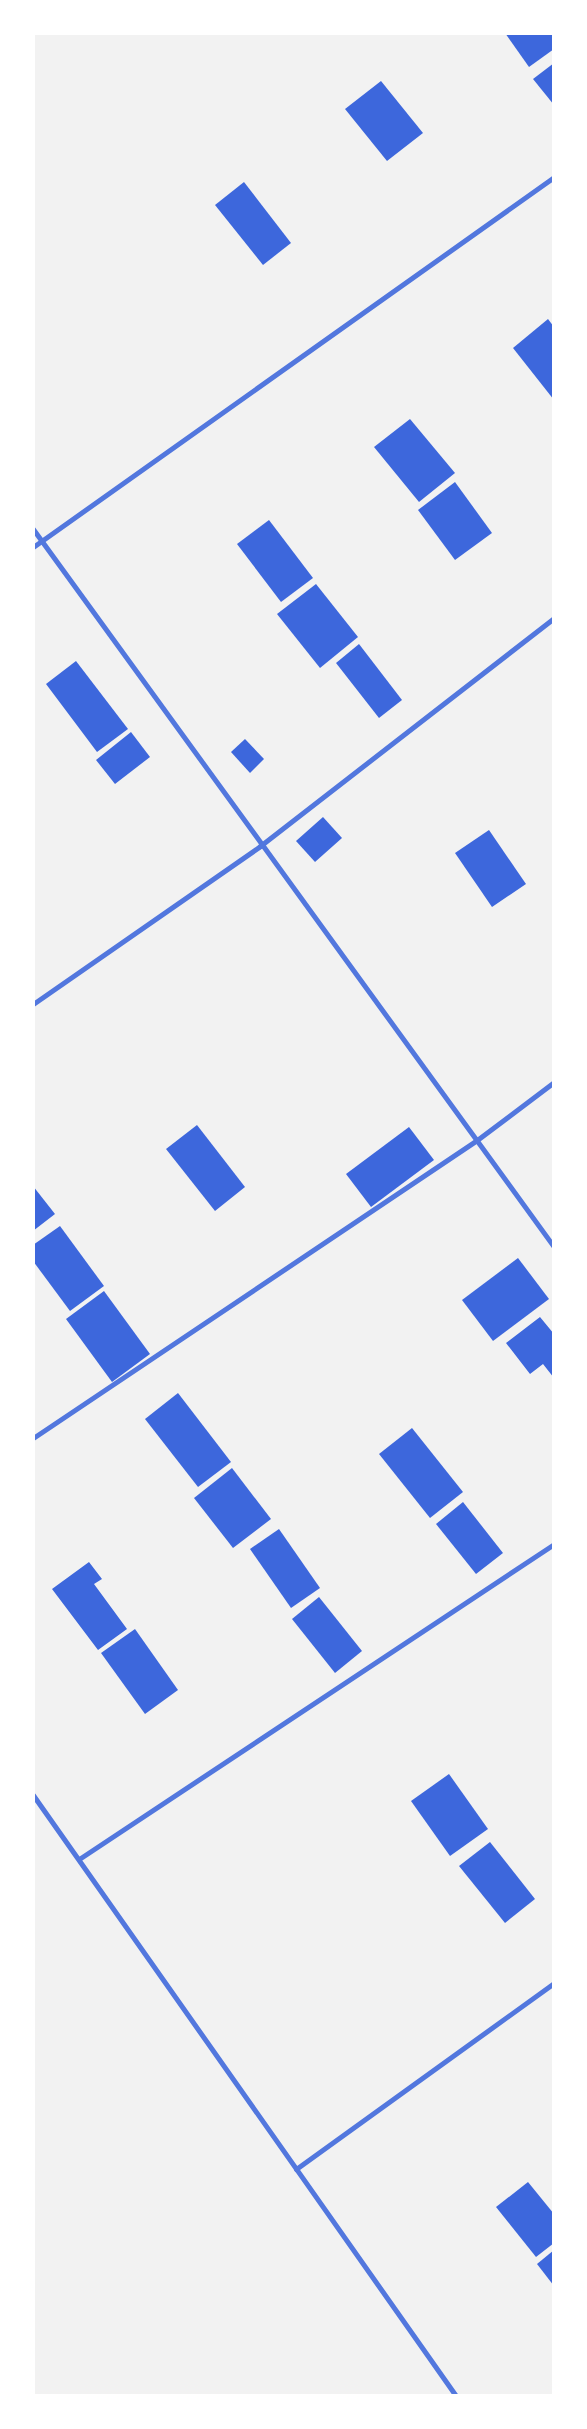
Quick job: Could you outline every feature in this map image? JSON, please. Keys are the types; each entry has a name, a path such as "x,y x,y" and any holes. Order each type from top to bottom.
{"lane":[{"path":"33,547 554,177"},
{"path":"33,529 260,846 554,1247"},
{"path":"33,1004 260,846 554,618"},
{"path":"33,1438 477,1140 554,1082"},
{"path":"79,1860 554,1544"},
{"path":"33,1795 456,2396"},
{"path":"296,2169 554,1983"}],"building":[{"path":"505,33 553,33 554,49 529,67"},
{"path":"554,63 554,105 533,79"},
{"path":"381,81 423,133 387,161 345,109"},
{"path":"244,182 291,243 263,265 215,205"},
{"path":"548,319 554,327 554,400 513,348"},
{"path":"410,419 455,473 419,502 374,447"},
{"path":"455,482 492,533 455,560 418,510"},
{"path":"269,520 313,578 281,602 237,544"},
{"path":"316,584 358,637 320,668 277,614"},
{"path":"359,644 402,700 379,718 336,663"},
{"path":"76,661 128,729 97,752 46,684"},
{"path":"131,732 150,757 115,784 96,760"},
{"path":"245,739 264,759 250,773 231,752"},
{"path":"323,817 342,838 315,862 296,841"},
{"path":"489,830 526,884 492,907 455,853"},
{"path":"197,1125 245,1187 215,1211 166,1149"},
{"path":"409,1127 434,1160 371,1207 346,1174"},
{"path":"33,1186 55,1214 33,1231"},
{"path":"60,1226 104,1286 70,1311 33,1261 33,1245"},
{"path":"518,1258 549,1299 493,1341 462,1300"},
{"path":"104,1291 150,1354 112,1382 66,1319"},
{"path":"540,1317 554,1334 554,1378 543,1364 530,1374 506,1343"},
{"path":"178,1393 231,1462 198,1487 145,1419"},
{"path":"412,1428 463,1492 430,1518 379,1454"},
{"path":"232,1468 271,1519 233,1548 194,1498"},
{"path":"463,1502 503,1553 476,1574 436,1524"},
{"path":"279,1529 320,1588 291,1608 250,1549"},
{"path":"89,1562 102,1579 94,1584 127,1629 98,1650 52,1589"},
{"path":"319,1597 362,1651 335,1673 292,1619"},
{"path":"135,1629 178,1690 145,1714 101,1653"},
{"path":"449,1774 488,1829 450,1856 411,1801"},
{"path":"490,1842 535,1899 505,1923 459,1866"},
{"path":"528,2182 554,2214 554,2243 536,2257 496,2207"},
{"path":"554,2250 554,2286 537,2264"}]}
